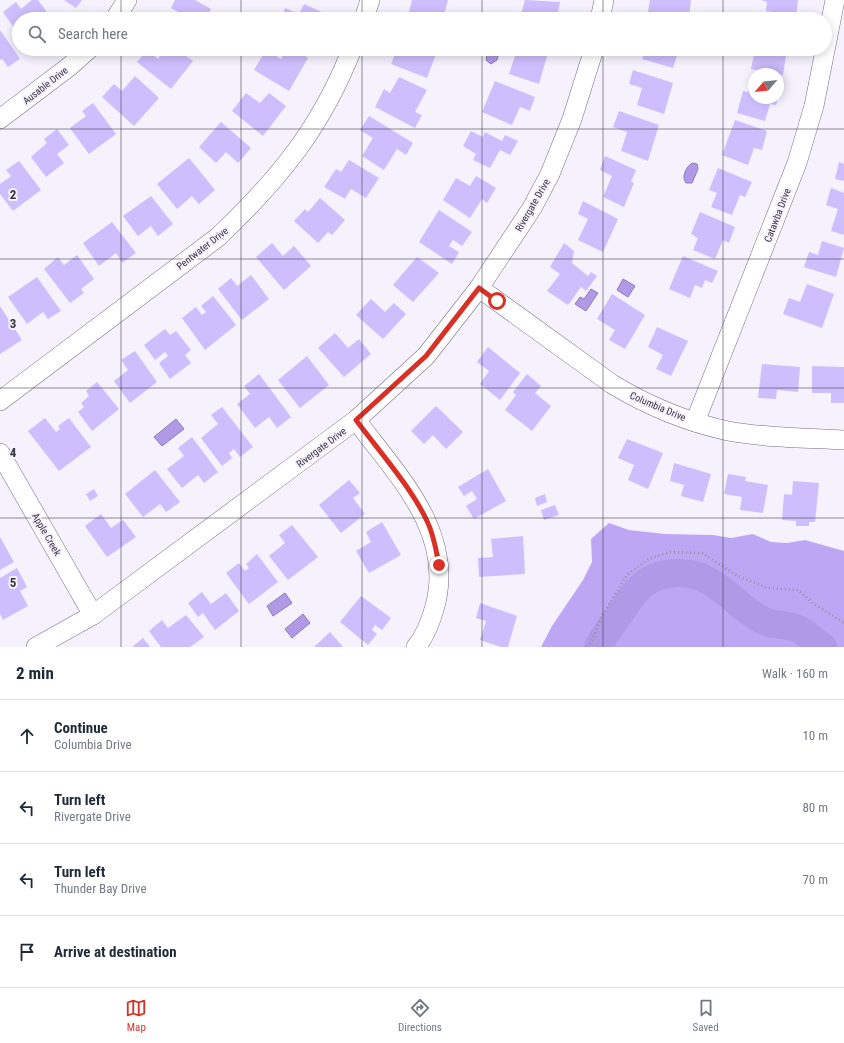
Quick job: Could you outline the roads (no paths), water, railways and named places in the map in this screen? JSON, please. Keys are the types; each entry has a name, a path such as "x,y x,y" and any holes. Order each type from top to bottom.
{"street":[{"path":"119,12 127,0"},
{"path":"366,12 370,0"},
{"path":"601,12 604,0"},
{"name":"Catawba Drive","path":"832,15 835,0"},
{"name":"Ausable Drive","path":"0,119 81,56"},
{"name":"Pentwater Drive","path":"0,401 218,237 241,215 266,190 312,131 330,100 349,56"},
{"name":"Rivergate Drive","path":"36,647 93,615 356,420 426,356 479,288 532,208 550,174 572,120 592,56"},
{"name":"Catawba Drive","path":"695,422 797,163 814,106 824,56"},
{"name":"Columbia Drive","path":"479,288 618,387 661,410 695,422 728,431 750,434 844,440"},
{"path":"356,420 417,503 428,521 435,542 440,580 437,598 428,629 416,647"},
{"name":"Apple Creek","path":"0,453 93,615"}],"waterway":[{"path":"598,647 612,624 640,587 646,582 662,575 678,573 695,575 711,582 750,613 762,620 771,624 796,628 823,647"}]}
